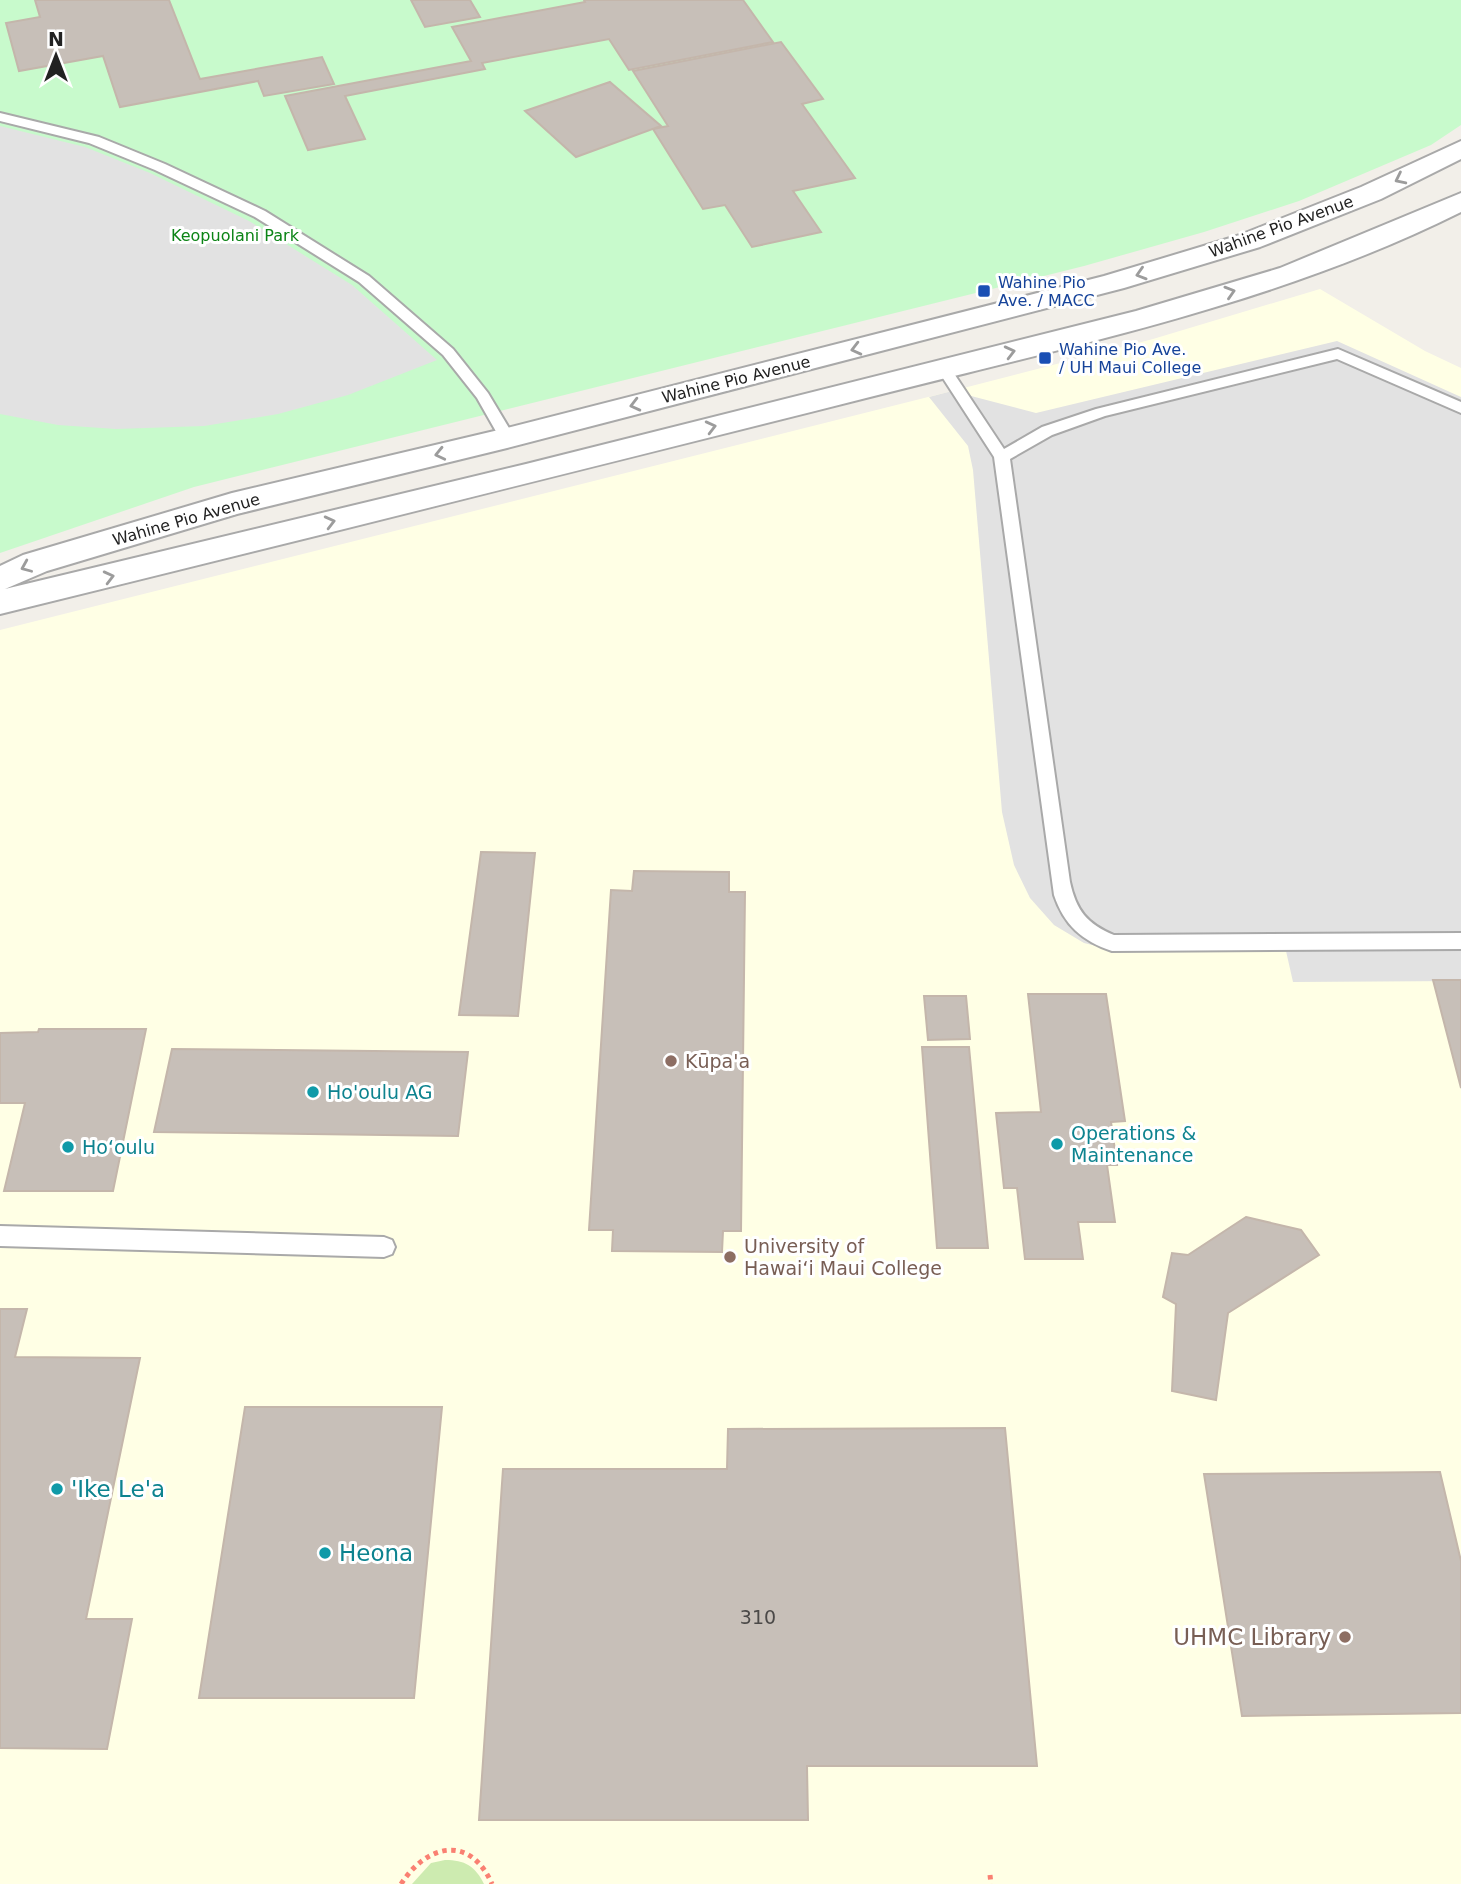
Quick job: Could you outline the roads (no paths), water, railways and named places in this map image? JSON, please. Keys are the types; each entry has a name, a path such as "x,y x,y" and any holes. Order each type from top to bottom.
{"street":[{"name":"Wahine Pio Avenue","path":"0,579 35,563 232,504 507,438 1114,282 1250,241 1371,193 1461,149"},
{"name":"Wahine Pio Avenue","path":"0,602 526,474 1144,318 1290,274 1417,223 1461,201"},
{"path":"922,332 944,369"},
{"path":"507,438 526,474"}],"lane":[{"path":"0,117 94,140 160,167 260,214 364,279 453,358 483,396 507,438"},
{"path":"1002,457 1046,430 1101,412 1338,354 1461,408"},
{"path":"944,369 1002,457 1058,867 1065,904 1076,923 1091,935 1112,943 1461,941"},
{"path":"0,1236 384,1247"}],"place":[{"name":"Wahine Pio Ave. / MACC","path":"984,291"},
{"name":"Wahine Pio Ave. / UH Maui College","path":"1045,358"},
{"name":"Kūpa'a","path":"671,1061"},
{"name":"Ho'oulu AG","path":"313,1092"},
{"name":"Operations & Maintenance","path":"1057,1144"},
{"name":"Ho‘oulu","path":"68,1147"},
{"name":"University of Hawai‘i Maui College","path":"730,1257"},
{"name":"'Ike Le'a","path":"57,1489"},
{"name":"Heona","path":"325,1553"},
{"name":"UHMC Library","path":"1345,1637"}],"park label":[{"name":"Keopuolani Park","path":"235,235"}]}
